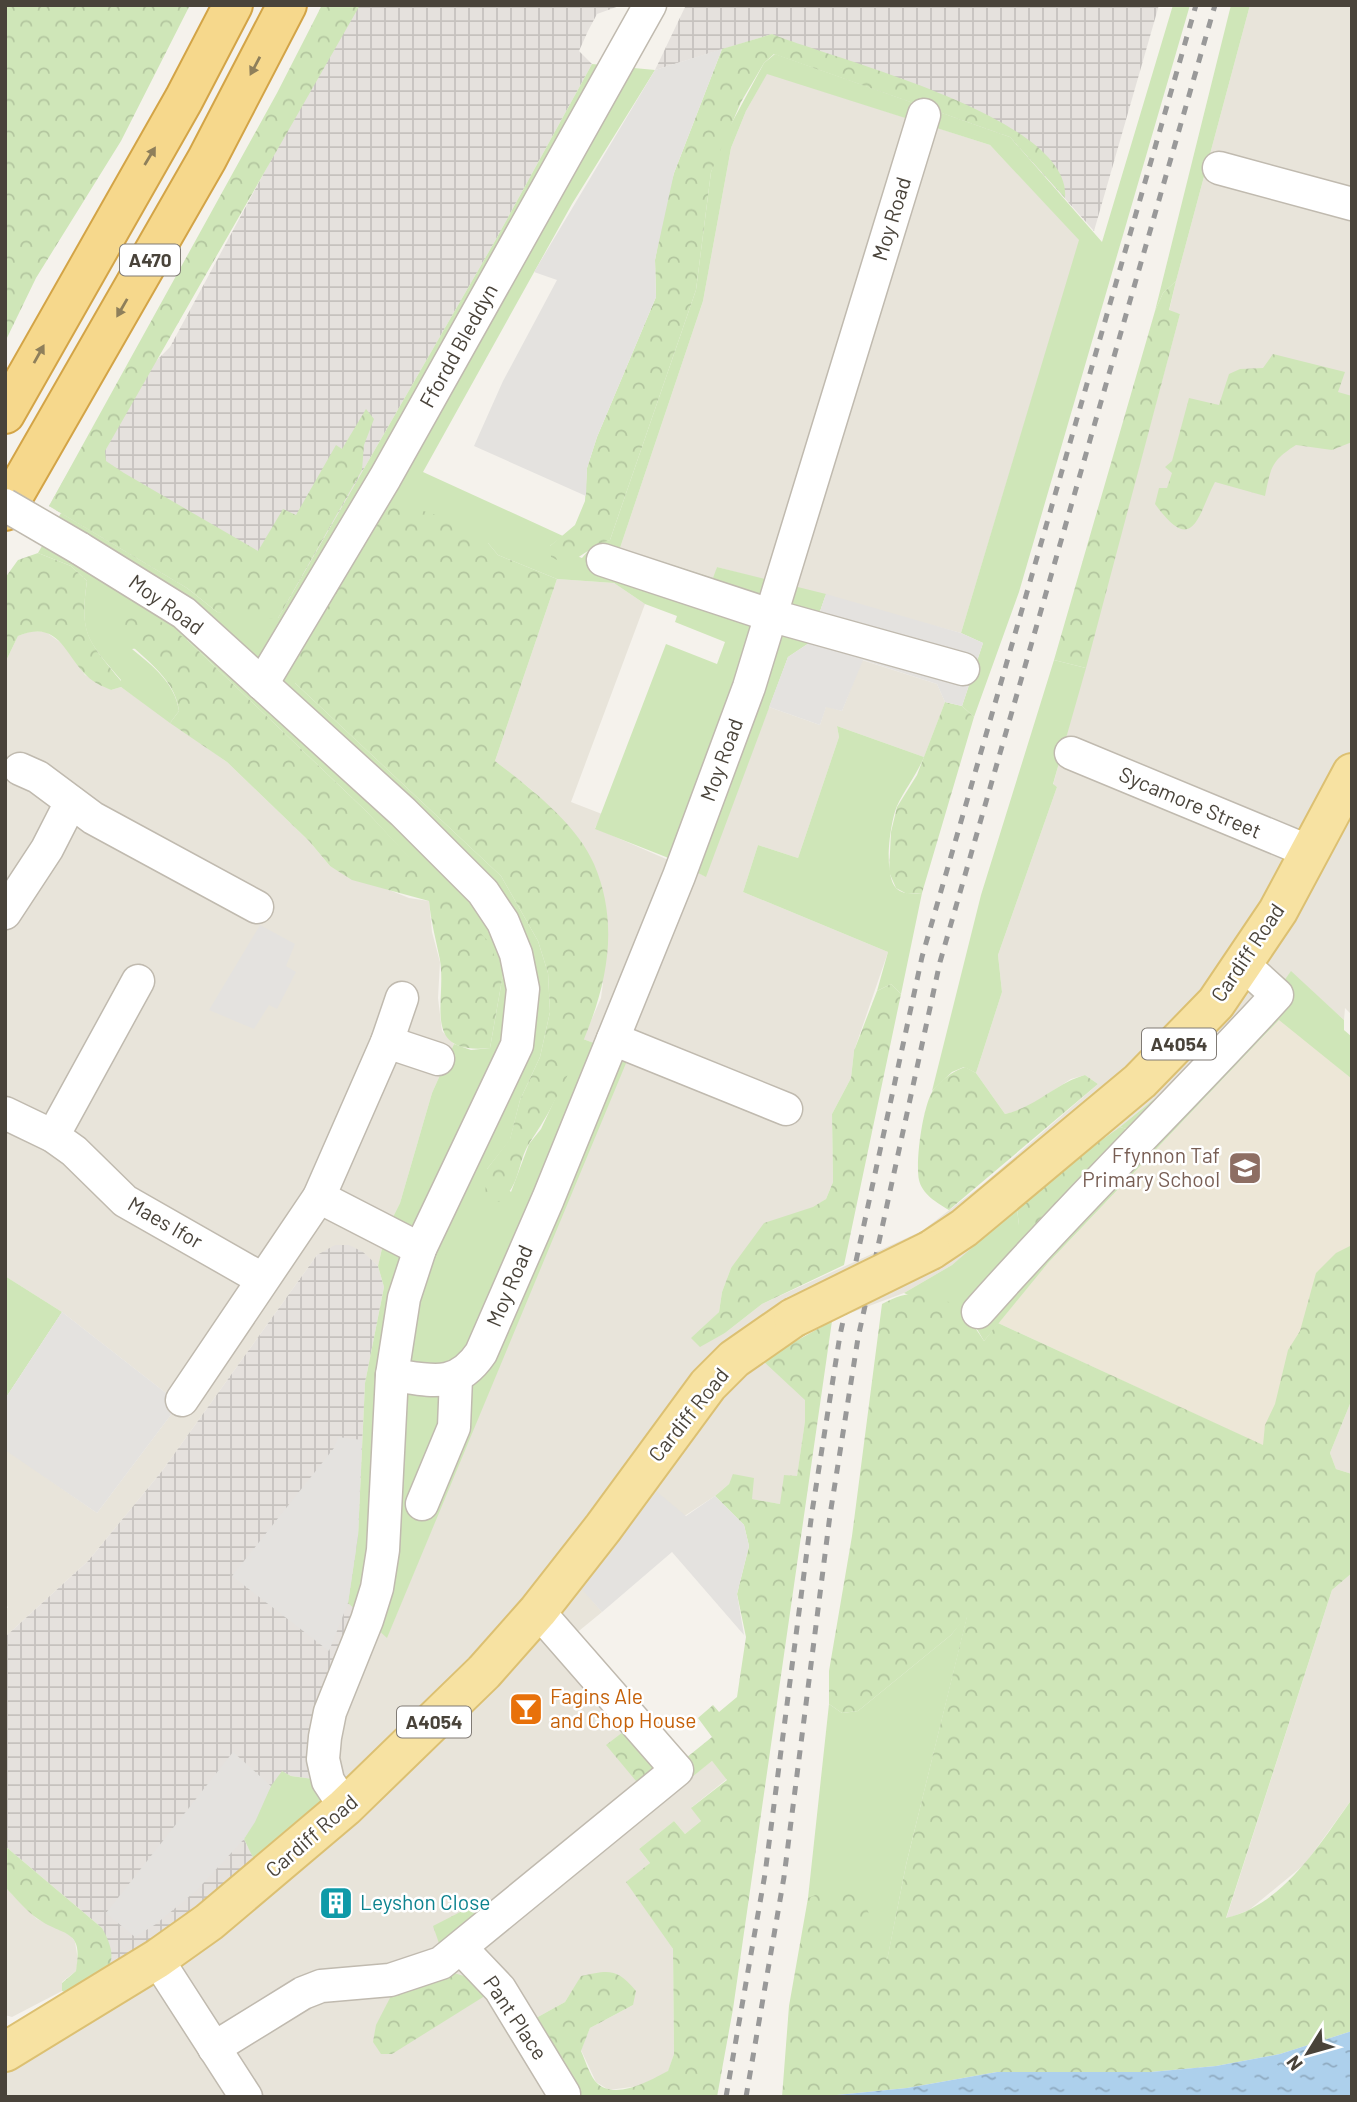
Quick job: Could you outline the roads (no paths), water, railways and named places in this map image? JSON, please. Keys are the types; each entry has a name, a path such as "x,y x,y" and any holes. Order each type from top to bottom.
{"highway":[{"name":"A470","path":"5,414 184,99 233,5"},
{"name":"A470","path":"5,511 206,159 287,5"}],"main road":[{"name":"Cardiff Road","path":"5,2052 157,1959 231,1905 345,1807 484,1672 538,1611 708,1385 743,1352 793,1318 931,1250 964,1228 1140,1081 1207,1013 1244,965 1278,911 1352,773"}],"street":[{"name":"Ffordd Bleddyn","path":"262,684 385,478 650,5"},
{"name":"Moy Road","path":"456,1378 472,1367 481,1353 684,863 773,616 812,478 924,115"},
{"path":"1219,168 1352,204"},
{"name":"Moy Road","path":"5,505 184,614 403,812 470,877 503,922 516,954 523,989 522,1019 517,1045 421,1248 404,1298 392,1375 383,1550 377,1588 368,1620 330,1712 325,1737 323,1759 328,1781 345,1807"},
{"path":"603,560 773,616 963,669"},
{"name":"Sycamore Street","path":"1071,753 1310,852"},
{"path":"20,769 38,777 116,831 257,907"},
{"path":"5,913 47,849 71,802"},
{"path":"978,1312 1042,1239 1120,1163 1277,995 1244,965"},
{"path":"53,1136 138,981"},
{"path":"182,1400 319,1197 387,1042 401,998"},
{"path":"613,1039 786,1109"},
{"path":"387,1042 438,1059"},
{"name":"Maes Ifor","path":"5,1113 53,1136 88,1162 125,1201 262,1279"},
{"path":"319,1197 421,1248"},
{"path":"392,1375 437,1381 456,1378 454,1427 422,1504"},
{"path":"214,2048 312,1990 390,1980 422,1972 441,1963 677,1770 538,1611"},
{"name":"Pant Place","path":"461,1948 500,1989 564,2094"},
{"path":"157,1959 246,2097"}],"water":[{"path":"1352,2031 1352,2097 817,2097 907,2088 997,2072 1151,2072 1216,2066 1280,2054"}],"railway":[{"path":"726,2097 765,1874 812,1512 840,1335 922,957 1196,5"},
{"path":"746,2097 784,1877 830,1515 858,1338 940,962 1215,5"}],"place":[{"name":"Ffynnon Taf Primary School","path":"1245,1168"},
{"name":"Fagins Ale and Chop House","path":"526,1709"},
{"name":"Leyshon Close","path":"336,1903"}]}
